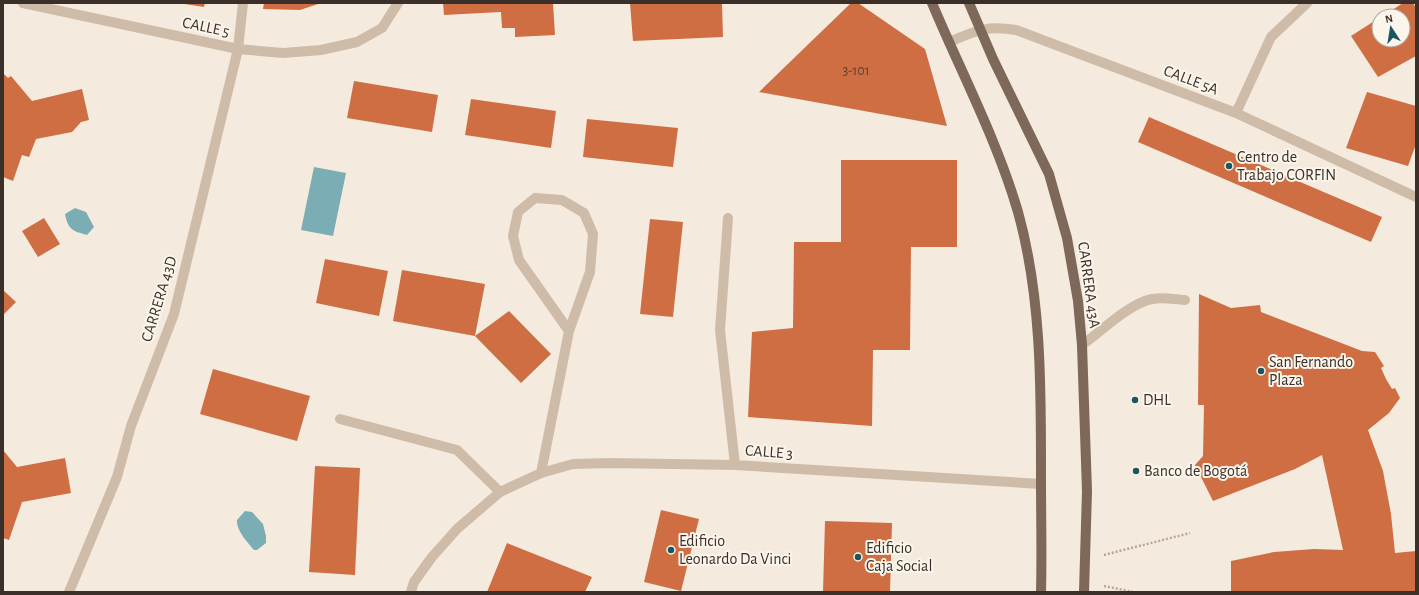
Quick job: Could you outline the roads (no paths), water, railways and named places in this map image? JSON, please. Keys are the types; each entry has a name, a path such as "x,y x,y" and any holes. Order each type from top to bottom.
{"main road":[{"path":"932,3 985,123 1010,186 1018,213 1031,273 1038,345 1041,484 1041,592"},
{"name":"CARRERA 43A","path":"969,3 1049,174 1067,238 1078,301 1082,346 1087,491 1084,592"}],"street":[{"name":"CALLE 5","path":"23,3 68,14 238,49 283,53 321,50 357,42 382,28 398,3"},
{"path":"68,14 69,3"},
{"name":"CARRERA 43D","path":"69,592 117,477 131,426 174,314 238,49 243,3"},
{"path":"1236,113 1271,37 1307,3"},
{"name":"CALLE 5A","path":"949,42 980,29 997,27 1016,30 1236,113 1416,197"},
{"path":"541,473 569,331 590,272 593,234 584,213 562,200 535,198 518,212 513,236 514,242 519,260 569,331"},
{"path":"728,218 720,330 735,465"},
{"path":"1082,346 1128,310 1146,300 1164,298 1185,300"},
{"path":"340,419 457,450 500,492"},
{"name":"CALLE 3","path":"411,592 414,582 432,557 457,529 500,492 541,473 573,464 735,465 1041,484"}],"water":[{"path":"314,167 346,173 333,236 301,230"},
{"path":"75,208 86,212 94,227 87,235 74,231 69,226 65,214"},
{"path":"245,511 252,512 263,524 266,543 257,550 254,550 242,536 238,528 237,520"}],"place":[{"name":"Centro de Trabajo CORFIN","path":"1229,166"},
{"name":"San Fernando Plaza","path":"1261,371"},
{"name":"DHL","path":"1135,400"},
{"name":"Banco de Bogotá","path":"1136,471"},
{"name":"Edificio Leonardo Da Vinci","path":"671,550"},
{"name":"Edificio Caja Social","path":"858,557"}]}
